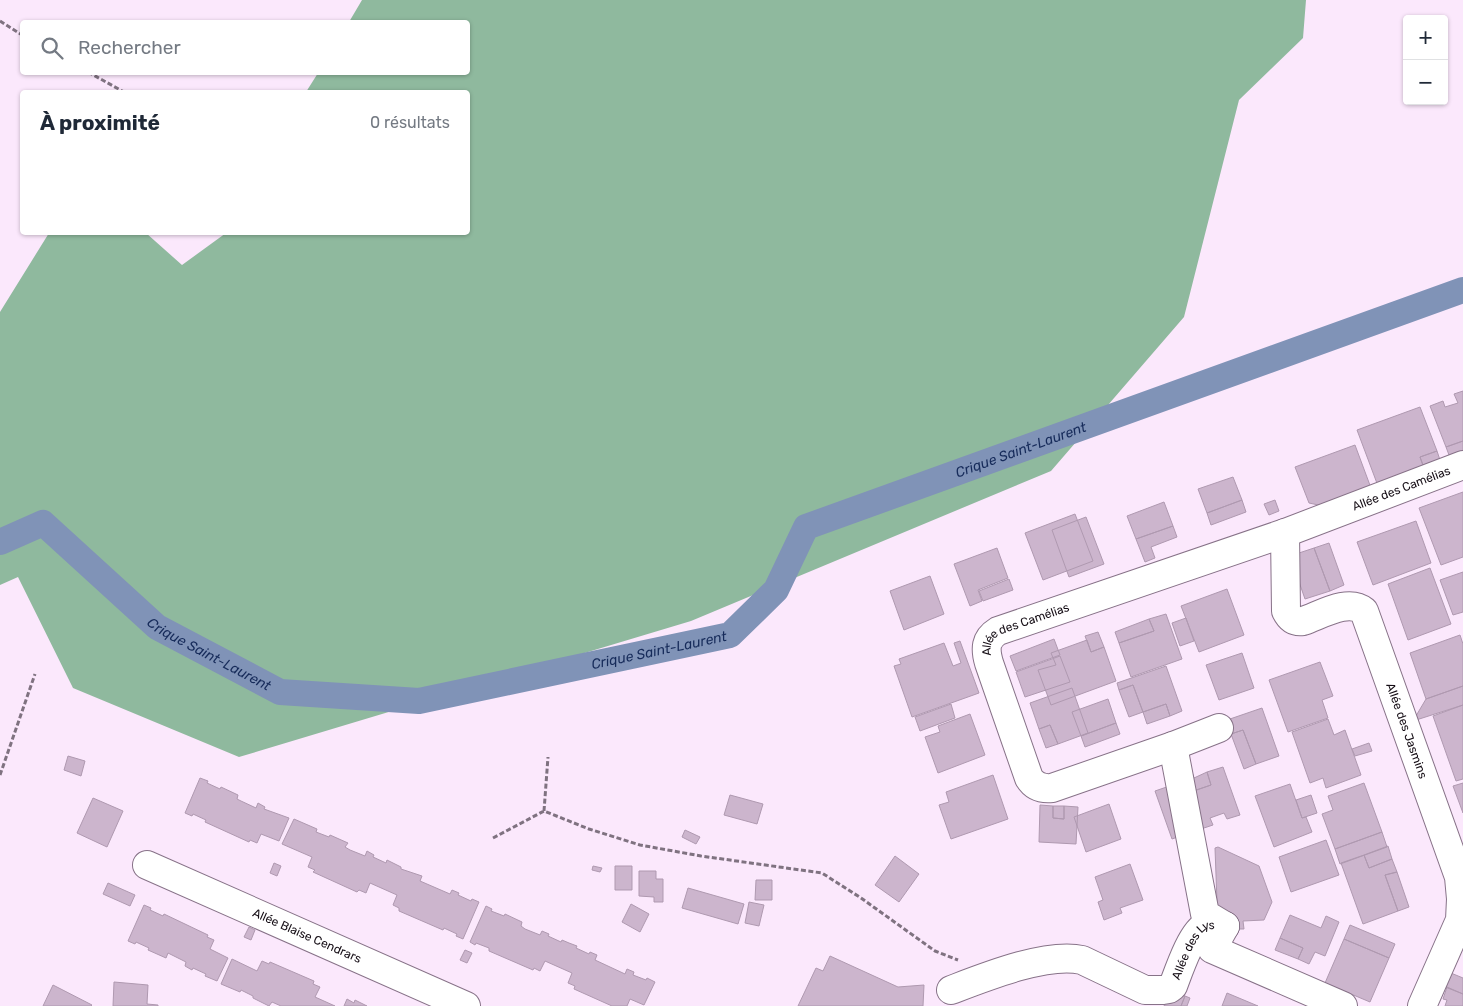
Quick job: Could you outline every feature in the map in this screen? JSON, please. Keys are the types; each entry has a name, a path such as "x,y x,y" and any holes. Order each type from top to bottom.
{"street":[{"name":"Allée des Camélias","path":"1173,746 1052,788 1046,789 1035,785 1028,778 989,663 986,652 991,635 1285,533 1463,465"},
{"name":"Allée des Jasmins","path":"1285,533 1286,611 1291,618 1304,621 1346,606 1356,607 1364,611 1459,877 1460,920 1422,1006"},
{"path":"1219,728 1173,746 1205,914 1225,926"},
{"name":"Allée Blaise Cendrars","path":"147,865 466,1006"},
{"name":"Allée des Lys","path":"951,990 993,974 1052,959 1071,957 1082,960 1145,990 1169,989 1173,986 1191,943 1199,930 1206,925 1225,926 1212,949 1343,1006"}],"path":[{"path":"0,21 20,34"},
{"path":"93,75 120,90"},
{"path":"0,775 36,674"},
{"path":"544,811 548,757"},
{"path":"493,838 544,811 590,829 640,845 822,874 861,898 935,951 993,974"}],"green space":[{"path":"362,0 1306,0 1303,38 1239,100 1184,317 1051,471 691,621 239,757 73,688 18,577 0,585 0,312 48,235 148,235 182,265 223,235 470,235 470,90 307,90 317,75 470,75 470,20 350,20"}],"building":[{"path":"1463,391 1463,441 1446,447 1430,406 1443,401 1445,407 1458,403 1454,394"},
{"path":"1420,407 1437,451 1420,457 1424,468 1378,486 1357,430"},
{"path":"1463,441 1463,451 1452,463 1446,447"},
{"path":"1355,445 1371,488 1323,506 1309,503 1295,467"},
{"path":"1437,451 1441,463 1424,468 1420,457"},
{"path":"1233,477 1242,500 1207,513 1198,489"},
{"path":"1463,492 1463,557 1441,565 1419,508"},
{"path":"1242,500 1246,512 1211,525 1207,513"},
{"path":"1275,500 1279,511 1269,515 1264,504"},
{"path":"1164,502 1173,526 1136,539 1127,516"},
{"path":"1075,514 1093,561 1043,580 1025,533"},
{"path":"1086,517 1104,564 1069,577 1052,530"},
{"path":"1416,521 1431,563 1373,585 1357,542"},
{"path":"1173,526 1177,537 1151,547 1155,558 1145,562 1136,539"},
{"path":"1329,543 1344,585 1330,591 1314,548"},
{"path":"997,548 1008,578 978,590 982,601 970,606 954,564"},
{"path":"1314,548 1330,591 1305,599 1290,556"},
{"path":"1430,568 1451,624 1408,640 1388,584"},
{"path":"1463,572 1463,612 1453,615 1440,580"},
{"path":"930,576 944,614 904,630 890,591"},
{"path":"1009,579 1013,590 983,601 979,591"},
{"path":"1227,589 1244,635 1199,652 1181,606"},
{"path":"1166,614 1182,659 1131,677 1119,643 1154,631 1149,619"},
{"path":"1186,618 1194,641 1180,646 1172,623"},
{"path":"1149,619 1154,631 1119,643 1115,632"},
{"path":"1098,632 1104,647 1091,652 1085,636"},
{"path":"1460,635 1463,644 1463,686 1426,699 1410,653"},
{"path":"1054,639 1060,655 1016,671 1010,656"},
{"path":"1087,640 1091,652 1104,647 1116,681 1051,705 1038,670 1056,665 1051,653"},
{"path":"960,641 979,693 912,717 894,666 901,664 899,659 944,643 953,666 961,663 954,643"},
{"path":"1242,653 1254,688 1219,700 1206,665"},
{"path":"1060,656 1070,682 1025,697 1016,672"},
{"path":"1320,662 1333,696 1322,700 1328,718 1288,732 1269,680"},
{"path":"1166,666 1182,711 1170,716 1166,704 1143,712 1133,685 1119,690 1117,683"},
{"path":"1133,685 1143,712 1129,717 1119,690"},
{"path":"1463,686 1463,705 1413,721 1426,699"},
{"path":"1072,688 1088,733 1058,744 1050,725 1039,729 1030,703"},
{"path":"1108,699 1116,723 1081,736 1072,712"},
{"path":"951,704 955,718 920,731 915,717"},
{"path":"1166,704 1170,716 1147,724 1143,712"},
{"path":"1463,705 1463,779 1456,781 1433,716"},
{"path":"1262,708 1279,756 1256,764 1243,730 1231,734 1227,720"},
{"path":"970,714 985,755 938,773 925,737 940,732 938,726"},
{"path":"1328,719 1334,735 1345,730 1361,775 1326,788 1323,778 1310,783 1292,732"},
{"path":"1116,723 1120,734 1085,747 1081,736"},
{"path":"1050,725 1058,744 1046,748 1039,729"},
{"path":"1243,730 1256,764 1244,769 1231,734"},
{"path":"1369,743 1372,751 1355,756 1352,749"},
{"path":"68,756 85,761 81,776 64,770"},
{"path":"1188,761 1194,778 1207,772 1211,785 1176,797 1189,833 1172,839 1155,791 1187,780"},
{"path":"1223,767 1240,815 1227,819 1224,813 1210,818 1213,825 1189,833 1176,797 1211,785 1207,772"},
{"path":"993,775 1008,819 951,839 939,805 949,802 946,792"},
{"path":"200,778 220,789 221,787 238,795 237,799 256,808 258,803 265,807 264,809 289,818 279,841 261,834 257,843 250,840 249,842 205,822 206,820 193,814 192,816 185,813"},
{"path":"1364,783 1382,832 1335,849 1322,814 1333,810 1328,796"},
{"path":"1463,783 1463,813 1453,786"},
{"path":"1290,784 1302,818 1306,817 1312,832 1274,847 1255,796"},
{"path":"730,795 763,804 757,824 724,815"},
{"path":"1311,795 1317,813 1302,818 1296,800"},
{"path":"93,798 123,811 107,847 77,833"},
{"path":"1109,804 1121,839 1086,852 1074,817"},
{"path":"1040,805 1053,806 1053,818 1064,819 1064,806 1078,807 1076,844 1039,842"},
{"path":"1053,806 1064,806 1064,819 1053,818"},
{"path":"294,819 317,829 316,832 329,837 330,835 348,843 345,847 350,850 365,856 367,851 374,855 373,857 386,863 387,860 401,867 401,869 422,876 420,881 450,894 452,890 471,901 472,899 479,902 463,939 444,928 443,930 399,911 399,908 393,905 397,895 370,883 366,893 359,890 357,892 313,872 315,870 308,867 312,857 282,844"},
{"path":"685,830 700,837 696,844 682,837"},
{"path":"1382,832 1387,847 1340,864 1335,849"},
{"path":"1326,840 1339,875 1291,892 1279,857"},
{"path":"1388,846 1392,859 1369,868 1364,855"},
{"path":"1218,847 1259,866 1272,902 1264,920 1243,921 1244,929 1218,929 1215,848"},
{"path":"1364,855 1369,868 1392,859 1397,872 1385,875 1398,911 1363,924 1341,863"},
{"path":"895,856 919,874 899,902 875,885"},
{"path":"274,863 281,866 277,876 270,873"},
{"path":"1130,864 1143,900 1120,908 1122,913 1104,920 1098,902 1103,900 1095,877"},
{"path":"593,866 602,868 600,872 592,870"},
{"path":"615,866 632,866 632,890 615,890"},
{"path":"639,871 656,871 656,879 663,879 663,902 654,902 654,897 639,896"},
{"path":"1397,872 1409,907 1398,911 1385,875"},
{"path":"756,880 772,880 772,900 755,900"},
{"path":"108,883 135,895 130,906 103,894"},
{"path":"688,888 744,904 738,924 682,908"},
{"path":"749,902 764,905 759,926 745,923"},
{"path":"631,904 649,914 640,932 622,922"},
{"path":"144,905 151,908 150,910 163,916 164,914 208,935 207,937 214,940 210,949 228,958 217,981 205,976 206,974 185,966 186,962 168,953 166,958 136,942 135,944 128,941"},
{"path":"486,906 492,909 491,911 504,916 505,914 522,922 521,926 525,929 540,935 542,931 561,942 562,940 577,946 576,948 589,954 590,952 597,955 595,960 625,974 627,969 634,972 633,975 655,982 644,1005 630,999 627,1006 612,1006 574,989 575,986 568,983 572,973 545,961 540,971 534,968 533,970 489,951 489,948 470,942"},
{"path":"1290,915 1321,928 1326,916 1339,922 1325,956 1315,952 1309,964 1298,959 1303,948 1280,938"},
{"path":"1350,925 1395,944 1389,958 1344,939"},
{"path":"249,927 255,930 251,940 244,937"},
{"path":"1280,938 1303,948 1298,959 1275,950"},
{"path":"1344,939 1389,958 1370,1002 1325,983"},
{"path":"465,950 472,953 467,963 460,960"},
{"path":"830,956 898,987 924,985 923,1006 798,1006 816,968 823,971"},
{"path":"232,959 257,971 262,961 269,964 270,962 314,981 313,984 320,987 315,997 335,1006 281,1006 272,1002 269,1006 241,990 240,992 221,984"},
{"path":"1446,971 1463,978 1463,994 1440,985"},
{"path":"114,982 148,985 147,1004 158,1006 113,1006"},
{"path":"53,985 92,1005 43,1006"},
{"path":"1447,987 1463,994 1463,1006 1445,1006 1447,1000 1443,999"},
{"path":"1171,990 1185,996 1181,1006 1164,1006"},
{"path":"1227,993 1258,1006 1222,1006"},
{"path":"1185,996 1190,998 1187,1006 1181,1006"},
{"path":"347,999 354,1003 355,1000 367,1006 344,1006"}],"waterway":[{"name":"Crique Saint-Laurent","path":"0,542 43,523 157,627 280,692 419,701 730,635 776,590 806,527 1463,290"}]}
